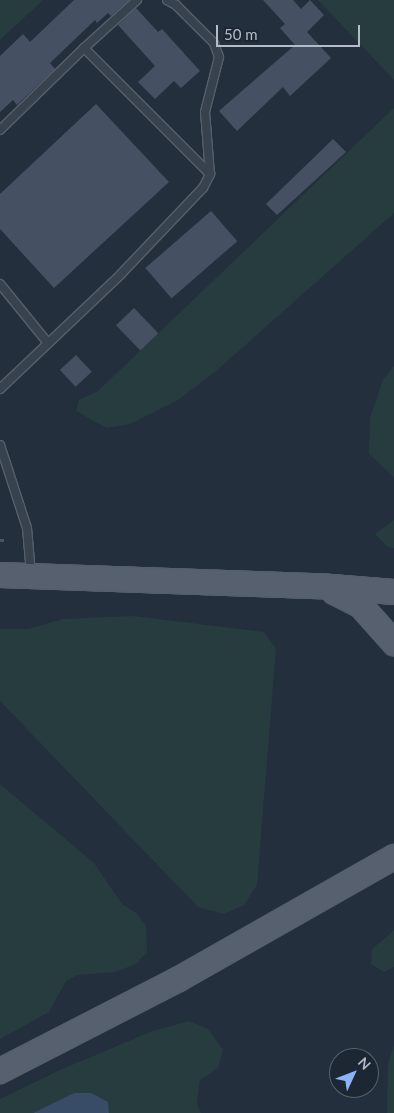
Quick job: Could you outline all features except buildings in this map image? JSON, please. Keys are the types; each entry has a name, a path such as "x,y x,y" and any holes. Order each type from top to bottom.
{"main road":[{"path":"0,575 319,586 394,592"},
{"path":"319,586 361,606 394,643"},
{"path":"318,901 394,838"},
{"path":"0,1071 178,979 394,857"}],"lane":[{"path":"0,130 84,48 137,0"},
{"path":"0,388 121,274 203,188 210,174 206,112 219,58 214,43 176,5 167,0"},
{"path":"84,48 210,174"},
{"path":"0,284 48,343"},
{"path":"0,445 27,528 32,575"}],"path":[{"path":"0,540 5,540"}],"green space":[{"path":"0,0 43,0 0,40"},
{"path":"318,0 394,0 394,80"},
{"path":"394,108 394,213 216,371 178,400 130,424 107,428 76,411 79,400 98,391"},
{"path":"394,366 394,477 369,454 370,418 383,380"},
{"path":"394,520 394,548 388,547 375,534"},
{"path":"133,616 264,632 276,649 257,885 244,905 224,914 198,907 0,701 0,629 28,629 63,619"},
{"path":"0,784 94,863 122,904 136,913 146,926 147,952 136,964 115,972 77,975 66,981 49,1012 0,1039"},
{"path":"394,930 394,967 384,972 371,964 372,949"},
{"path":"189,1021 208,1029 223,1050 218,1068 200,1080 197,1104 201,1113 109,1113 107,1102 74,1093 33,1113 0,1113 0,1099 60,1070 150,1032"},
{"path":"394,1046 394,1113 387,1113 388,1063"}],"water":[{"path":"74,1093 91,1093 108,1102 109,1113 33,1113"}]}
